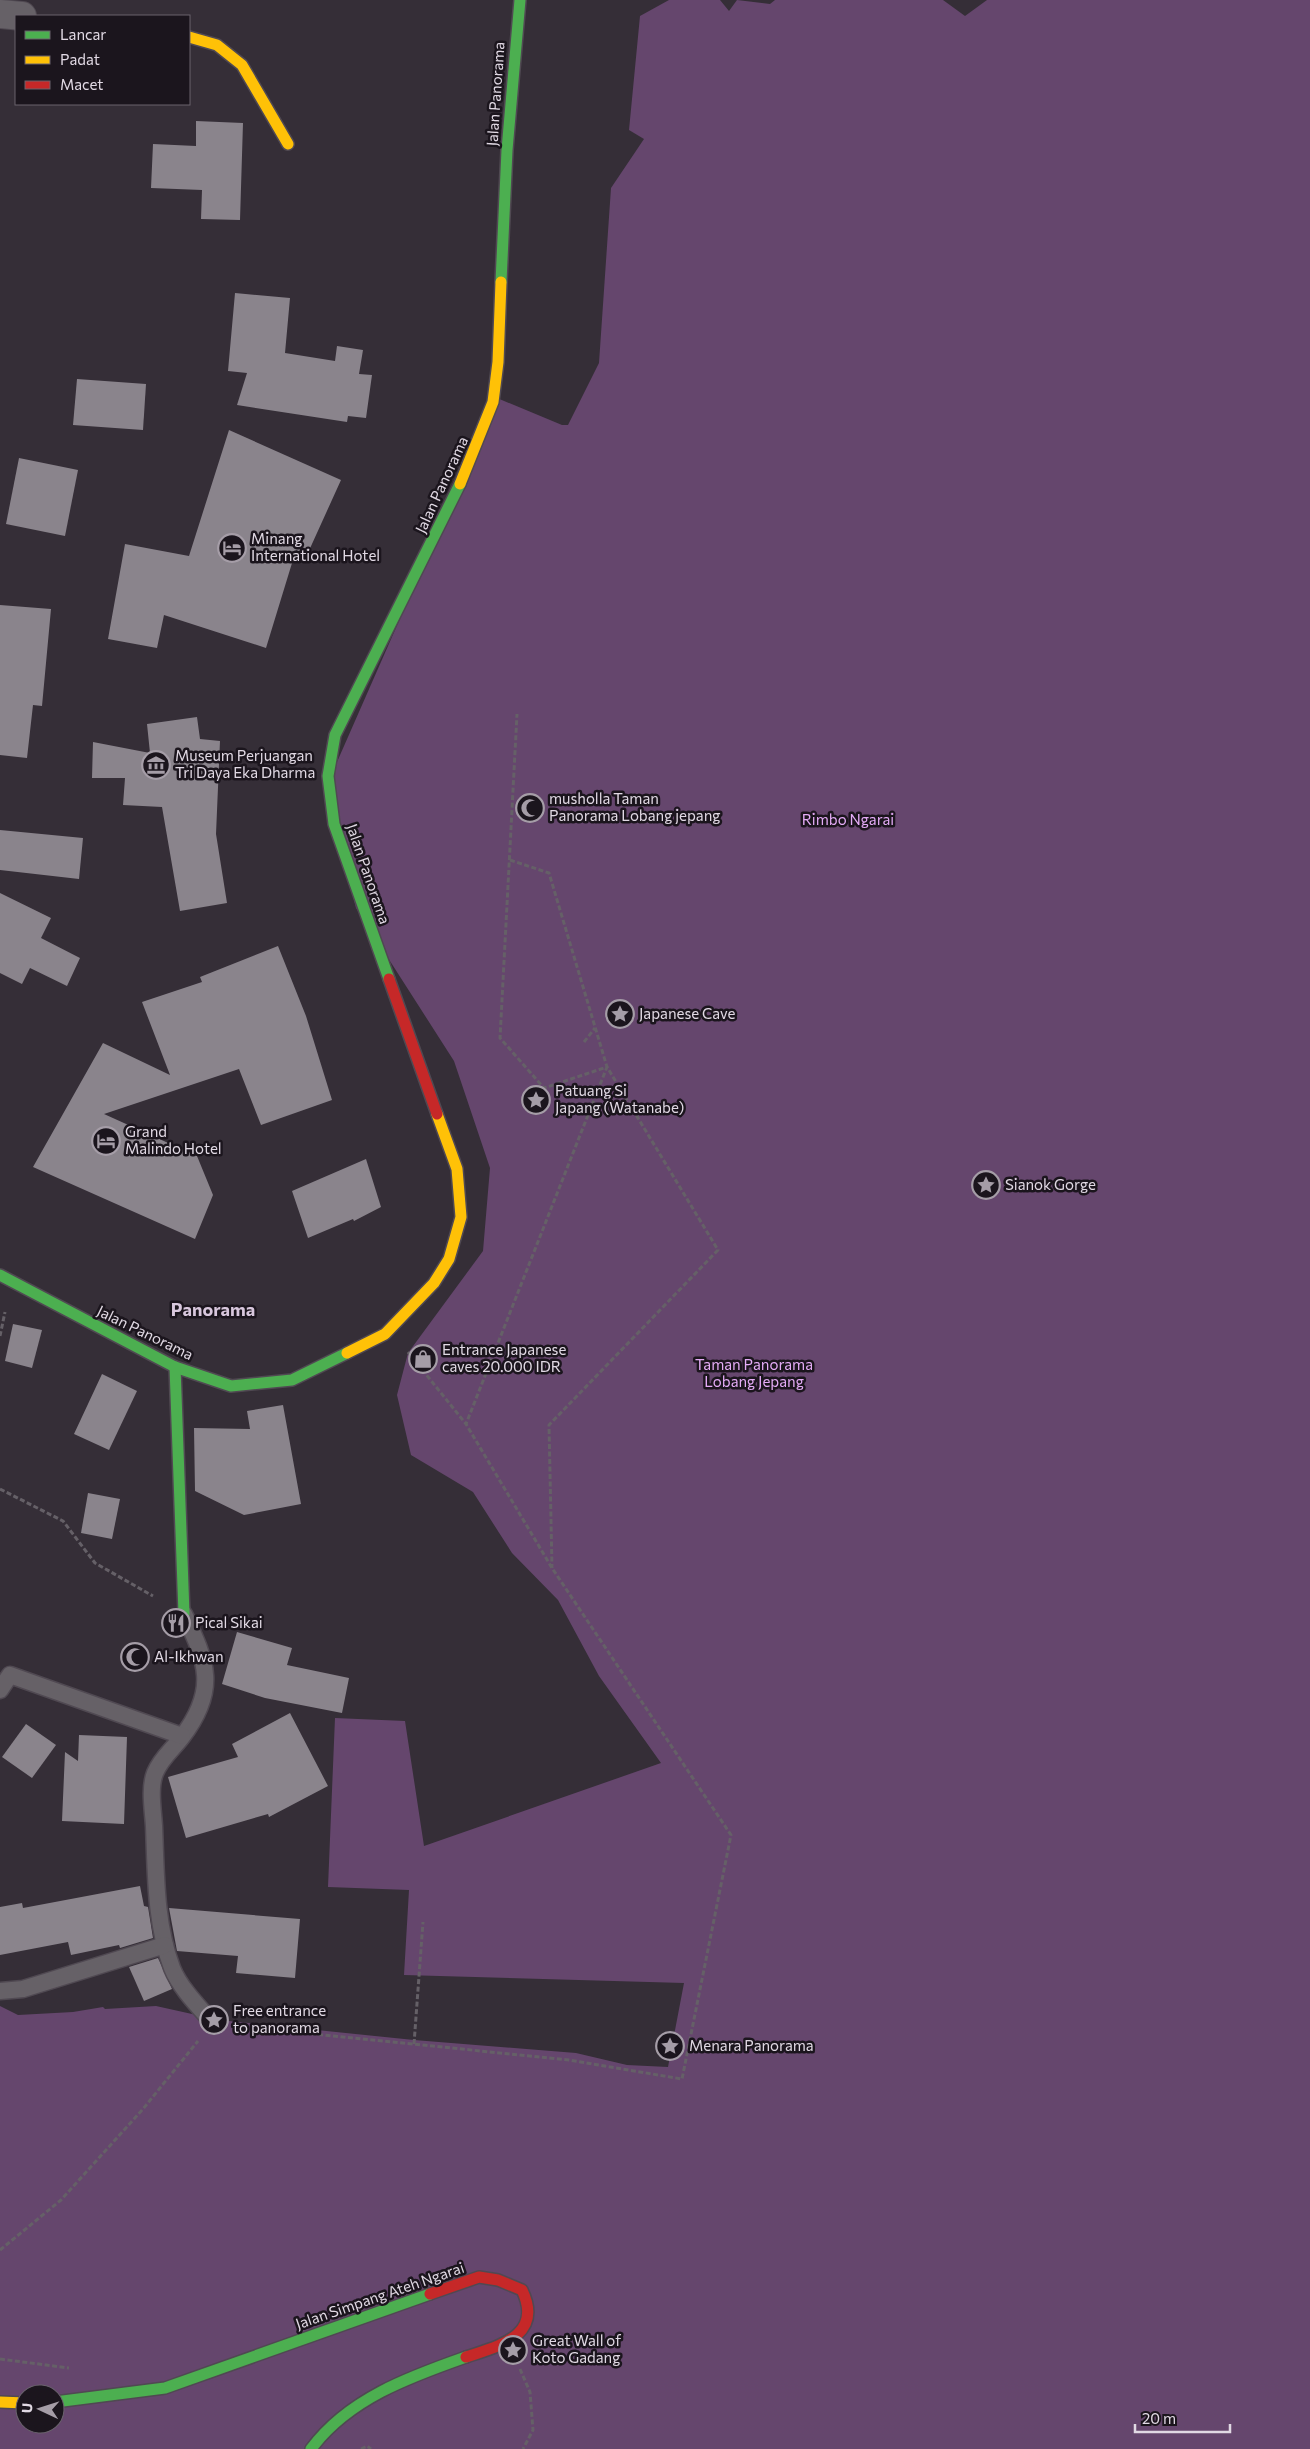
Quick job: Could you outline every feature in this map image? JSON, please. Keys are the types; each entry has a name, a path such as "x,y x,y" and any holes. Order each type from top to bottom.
{"main road":[{"name":"Jalan Panorama","path":"0,1275 175,1368 231,1386 292,1380 385,1334 434,1283 449,1259 461,1217 457,1169 334,824 328,776 335,735 449,508 477,446 493,402 498,362 508,141 520,0"},
{"path":"190,37 217,45 242,66 288,144"},
{"path":"175,1368 184,1614"},
{"name":"Jalan Simpang Ateh Ngarai","path":"65,2401 165,2388 479,2277 498,2280 522,2290 529,2305 529,2317 521,2330 509,2341 419,2374 343,2414 323,2431 311,2449"},
{"path":"0,2402 15,2403"}],"street":[{"path":"0,14 15,15"}],"lane":[{"path":"184,1614 206,1666 204,1694 198,1713 182,1736 161,1760 154,1774 152,1796 157,1906 165,1945 173,1970 212,2023"},
{"path":"0,1690 10,1675 182,1736"},
{"path":"0,1991 23,1989 165,1945"}],"path":[{"path":"517,714 500,1038 544,1088 607,1067"},
{"path":"510,860 549,873 607,1067 718,1250 549,1425 552,1568"},
{"path":"584,1042 595,1028"},
{"path":"466,1424 607,1067"},
{"path":"0,2250 61,2200 143,2109 212,2023 569,2060 682,2079 731,1835 552,1568 466,1424 408,1353 412,1306"},
{"path":"0,1489 63,1522 96,1563 184,1614"},
{"path":"414,2044 423,1922"},
{"path":"509,2341 530,2392 533,2430 523,2449"},
{"path":"361,2449 367,2446 371,2449"}],"green space":[{"name":"Rimbo Ngarai","path":"669,0 720,0 729,11 737,0 770,4 775,0 943,0 965,16 987,0 1310,0 1310,2449 0,2449 0,2006 18,2015 73,2012 103,2007 105,2009 156,2006 219,2020 414,2040 576,2053 627,2065 668,2067 684,1983 404,1975 409,1890 328,1887 335,1718 405,1721 424,1846 661,1763 599,1676 558,1600 512,1553 473,1492 411,1455 397,1395 408,1353 483,1251 490,1168 454,1061 356,908 326,787 497,398 562,425 568,425 599,363 611,188 644,139 629,130 640,16"}],"building":[{"path":"196,121 243,123 240,220 201,219 202,190 151,188 153,144 196,146"},
{"path":"235,293 290,298 285,353 335,361 337,346 363,350 359,374 372,375 366,418 348,416 347,422 237,405 247,373 228,371"},
{"path":"77,379 146,384 143,430 73,425"},
{"path":"229,430 341,480 307,555 296,550 266,648 164,615 157,648 108,639 125,544 189,556"},
{"path":"19,458 78,470 65,536 6,524"},
{"path":"0,605 51,609 42,706 33,705 27,758 0,755"},
{"name":"Museum Perjuangan Tri Daya Eka Dharma","path":"197,717 200,739 220,741 216,834 227,903 180,911 162,807 123,805 125,778 92,778 93,742 150,753 147,724"},
{"path":"0,830 83,838 79,879 0,870"},
{"path":"0,893 51,918 41,938 80,958 67,986 30,968 22,984 0,973"},
{"path":"278,946 306,1016 332,1100 261,1125 239,1069 104,1114 197,1156 213,1195 195,1239 33,1167 103,1043 170,1075 142,1002 202,982 200,977"},
{"path":"366,1159 381,1207 354,1221 353,1219 308,1238 292,1191"},
{"path":"13,1324 42,1330 32,1368 5,1361"},
{"path":"102,1374 137,1391 109,1450 74,1434"},
{"path":"283,1405 301,1504 244,1515 195,1491 194,1428 250,1429 247,1411"},
{"path":"88,1493 120,1499 112,1539 81,1533"},
{"path":"237,1632 292,1648 287,1665 349,1678 342,1713 265,1698 222,1684"},
{"path":"290,1713 328,1786 269,1817 268,1814 186,1838 168,1777 238,1757 232,1744"},
{"path":"26,1724 56,1745 32,1778 2,1757"},
{"path":"79,1735 127,1737 124,1824 62,1821 65,1752 78,1761"},
{"path":"140,1886 144,1906 148,1907 153,1938 120,1948 119,1945 71,1955 68,1942 0,1955 0,1907 22,1903 23,1908"},
{"path":"169,1908 300,1919 295,1978 236,1973 238,1956 177,1951"},
{"path":"158,1958 172,1989 144,2001 129,1967"}],"traffic: fast":[{"path":"501,282 507,150 520,0"},
{"path":"389,979 334,824 328,776 335,735 460,484"},
{"path":"0,1275 175,1367 231,1386 292,1380 347,1353"},
{"path":"175,1367 184,1614"},
{"path":"65,2401 165,2388 430,2294"},
{"path":"311,2449 343,2416 361,2403 402,2382 466,2357"}],"traffic: slow":[{"path":"190,37 217,45 242,65 288,144"},
{"path":"460,484 493,402 498,362 501,282"},
{"path":"347,1353 385,1334 434,1283 449,1259 461,1217 457,1169 437,1114"},
{"path":"0,2402 15,2403"}],"traffic: jam":[{"path":"389,979 437,1114"},
{"path":"430,2294 479,2277 498,2280 522,2290 527,2306 527,2318 523,2329 515,2337 504,2343 466,2357"}],"place":[{"name":"Minang International Hotel","path":"232,548"},
{"name":"Museum Perjuangan Tri Daya Eka Dharma","path":"156,765"},
{"name":"musholla Taman Panorama Lobang jepang","path":"530,808"},
{"name":"Japanese Cave","path":"620,1014"},
{"name":"Patuang Si Japang (Watanabe)","path":"536,1100"},
{"name":"Grand Malindo Hotel","path":"106,1141"},
{"name":"Sianok Gorge","path":"986,1185"},
{"name":"Entrance Japanese caves 20.000 IDR","path":"423,1359"},
{"name":"Pical Sikai","path":"176,1623"},
{"name":"Al-Ikhwan","path":"135,1657"},
{"name":"Free entrance to panorama","path":"214,2020"},
{"name":"Menara Panorama","path":"670,2046"},
{"name":"Great Wall of Koto Gadang","path":"513,2350"}],"district":[{"name":"Panorama","path":"213,1310"}],"park label":[{"name":"Taman Panorama Lobang Jepang","path":"754,1374"}]}
